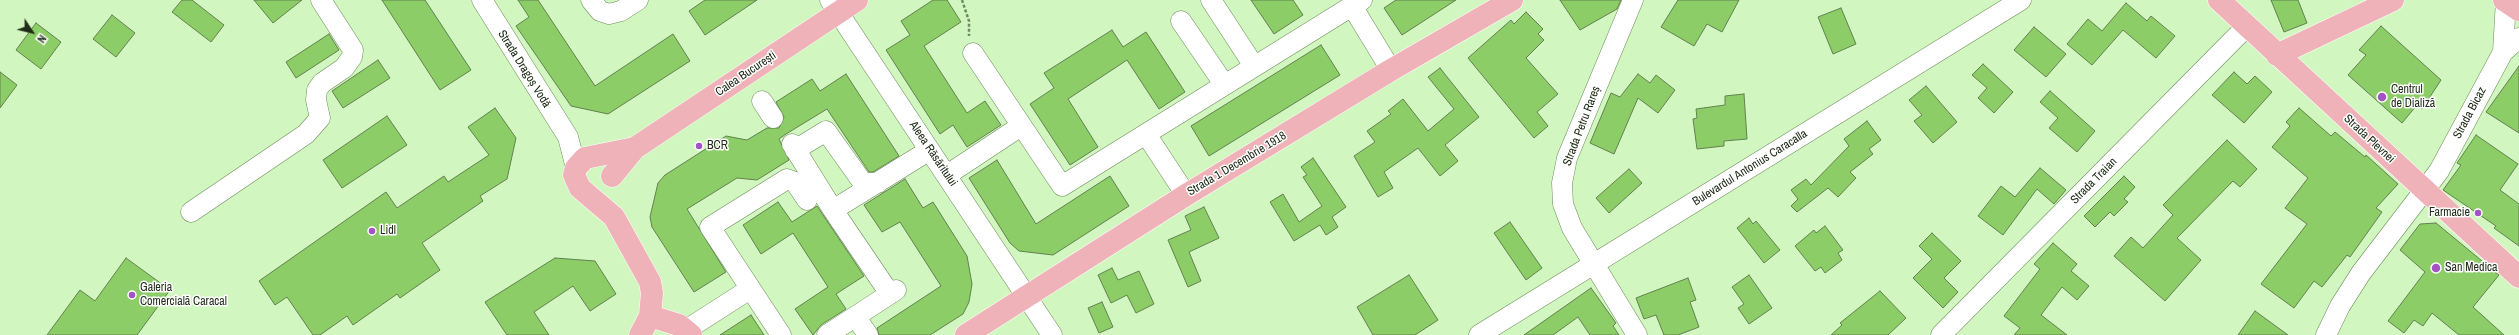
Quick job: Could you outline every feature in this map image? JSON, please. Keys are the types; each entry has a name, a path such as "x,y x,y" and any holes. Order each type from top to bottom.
{"main road":[{"name":"Calea București","path":"635,148 835,6 858,0"},
{"name":"Strada 1 Decembrie 1918","path":"966,335 1186,195 1391,70 1512,0"},
{"name":"Strada Plevnei","path":"2219,0 2246,27 2519,275"},
{"path":"2277,55 2393,0"},
{"path":"2505,0 2519,10"},
{"path":"635,148 589,160 574,175 577,184 614,217 650,282 652,293 645,326 673,323 688,332"},
{"path":"586,193 602,192 635,148"},
{"path":"589,160 607,162 612,178 614,217"}],"street":[{"path":"191,212 306,134 320,118 316,100 317,90 322,83 344,68 352,57 352,50 321,0"},
{"name":"Strada Dragoș Vodă","path":"482,0 568,137 589,160"},
{"path":"590,0 600,11 609,14 621,11 638,0"},
{"path":"1211,0 1254,66"},
{"name":"Strada Petru Rareș","path":"1633,0 1567,158 1562,183 1563,204 1572,228 1596,264 1637,335"},
{"name":"Bulevardul Antonius Caracalla","path":"1479,335 2021,0"},
{"path":"2503,52 2505,0"},
{"path":"973,53 1062,186 1224,84 1357,3 1391,70"},
{"name":"Aleea Răsăritului","path":"835,6 1052,335"},
{"path":"1181,21 1224,84"},
{"name":"Strada Traian","path":"1941,335 2246,27"},
{"name":"Strada Bicaz","path":"2326,335 2340,306 2361,273 2397,224 2426,191 2439,171 2503,52 2519,38"},
{"path":"762,101 774,118"},
{"path":"947,175 1021,126"},
{"path":"827,335 893,292 833,210 793,147 826,131 863,183 878,183"},
{"path":"1146,134 1186,195"},
{"path":"833,210 920,156"},
{"path":"781,335 710,227 778,182 787,179 795,182 807,200"},
{"path":"688,332 750,289"},
{"path":"856,316 868,335"}],"path":[{"path":"962,0 969,21 968,44 973,53"}],"building":[{"path":"182,0 192,0 224,25 211,42 172,12"},
{"path":"254,0 302,0 273,23"},
{"path":"382,0 425,0 471,70 440,90"},
{"path":"518,0 538,0 595,86 673,34 690,61 608,114 571,106 516,26 529,17"},
{"path":"705,0 757,0 705,35 689,11"},
{"path":"933,0 947,0 961,22 924,46 967,113 985,101 1001,125 967,147 953,125 940,134 886,50 910,35 901,21"},
{"path":"1251,0 1293,0 1303,15 1274,34"},
{"path":"1396,0 1456,0 1402,35 1384,8"},
{"path":"1560,0 1621,0 1617,9 1580,30"},
{"path":"1678,0 1739,0 1722,32 1707,24 1694,46 1661,27"},
{"path":"2271,0 2298,0 2307,23 2284,32"},
{"path":"2126,3 2147,21 2151,16 2175,36 2156,58 2123,30 2092,65 2067,44 2088,19 2102,31"},
{"path":"1841,8 1856,44 1833,54 1818,17"},
{"path":"1526,12 1543,29 1538,34 1544,40 1526,58 1558,94 1537,112 1548,126 1534,138 1468,58 1511,20 1514,24"},
{"path":"112,15 135,33 116,57 93,39"},
{"path":"36,23 61,42 41,69 16,50"},
{"path":"2381,26 2441,80 2422,109 2417,105 2402,123 2348,75 2366,55 2359,50"},
{"path":"2034,27 2066,54 2046,77 2014,50"},
{"path":"1112,30 1123,47 1146,32 1185,92 1159,109 1127,60 1068,99 1098,147 1070,165 1030,104 1054,88 1044,73"},
{"path":"329,34 339,50 296,78 286,62"},
{"path":"1321,45 1340,75 1209,156 1191,126"},
{"path":"378,60 390,78 343,108 332,91"},
{"path":"1983,64 2013,92 1994,113 1978,98 1987,88 1972,75"},
{"path":"2519,66 2519,133 2486,112"},
{"path":"1440,68 1479,117 1445,145 1458,161 1440,176 1418,148 1384,172 1393,188 1378,197 1354,156 1375,142 1367,131 1391,114 1388,111 1403,99 1428,131 1454,109 1428,77"},
{"path":"0,72 17,85 0,108"},
{"path":"2234,72 2247,84 2255,76 2272,92 2244,123 2212,95"},
{"path":"846,74 899,156 873,172 869,172 827,109 786,134 779,139 789,160 757,180 737,178 687,209 726,272 694,292 652,227 650,217 658,183 665,175 726,136 747,140 767,128 779,128 784,117 776,102 812,79 820,91"},
{"path":"1638,74 1650,83 1656,75 1675,90 1658,113 1638,98 1614,154 1590,143 1611,93 1620,97"},
{"path":"1926,86 1957,122 1933,143 1914,121 1922,115 1909,100"},
{"path":"2050,91 2095,131 2077,152 2049,128 2058,118 2040,102"},
{"path":"1744,94 1747,139 1724,141 1724,146 1697,149 1693,119 1697,118 1696,109 1725,105 1725,96"},
{"name":"Lidl","path":"495,108 516,138 507,179 480,196 483,201 422,243 440,270 400,298 397,294 353,325 347,316 320,335 313,335 287,297 275,305 259,281 386,192 397,208 444,176 448,182 489,155 468,127"},
{"path":"2299,108 2331,136 2335,132 2365,157 2366,155 2398,184 2376,208 2382,212 2350,257 2347,255 2322,287 2314,281 2294,308 2261,284 2307,224 2285,208 2308,178 2272,147 2290,126 2286,122"},
{"path":"387,116 407,145 342,188 323,160"},
{"path":"1867,121 1881,140 1869,149 1873,154 1850,172 1856,178 1838,197 1828,188 1797,212 1791,206 1798,199 1791,190 1806,179 1811,185 1849,146 1844,139"},
{"path":"2476,135 2518,164 2500,190 2519,204 2519,246 2494,228 2496,226 2443,190 2461,165 2457,163"},
{"path":"2227,140 2257,169 2240,187 2233,181 2177,238 2201,260 2165,301 2114,256 2131,237 2143,248 2173,215 2163,205"},
{"path":"1313,158 1346,207 1332,217 1338,227 1326,235 1320,225 1294,241 1270,202 1283,194 1299,222 1322,206 1303,177 1307,175 1301,167"},
{"path":"997,160 1036,224 1110,176 1129,206 1053,255 1019,251 1010,243 969,178"},
{"path":"2040,168 2066,190 2054,204 2037,189 2003,235 1978,216 2001,186 2015,197"},
{"path":"1629,169 1642,183 1609,213 1596,198"},
{"path":"2124,176 2135,187 2124,199 2128,202 2114,216 2110,212 2095,227 2084,216"},
{"path":"905,179 923,208 933,202 967,256 972,284 969,302 963,314 930,335 879,335 877,328 941,286 900,222 882,232 864,205"},
{"path":"778,202 792,222 817,206 864,276 836,294 846,309 821,325 813,335 795,309 828,287 793,233 761,254 743,225"},
{"path":"1204,207 1219,238 1189,252 1201,281 1188,287 1168,240 1191,230 1185,216"},
{"path":"1749,218 1753,224 1756,221 1780,250 1764,263 1737,228"},
{"path":"1510,222 1542,268 1526,280 1494,233"},
{"path":"2436,223 2499,275 2473,307 2504,335 2459,335 2432,313 2423,326 2414,320 2404,333 2388,321 2425,272 2400,250 2420,224"},
{"path":"1825,226 1843,250 1838,253 1842,260 1825,273 1821,267 1815,271 1795,246 1814,230 1816,233"},
{"path":"1932,233 1961,261 1944,278 1958,292 1943,308 1913,278 1932,259 1919,246"},
{"path":"2053,243 2077,264 2071,271 2089,286 2077,300 2062,287 2041,315 2067,335 2014,335 2020,328 2004,316 2040,269 2034,264"},
{"name":"Galeria Comercială Caracal","path":"126,258 170,290 137,335 47,335 80,290 95,301"},
{"path":"555,258 595,261 616,294 590,311 573,286 534,312 549,335 507,335 485,302"},
{"path":"1112,268 1118,280 1139,271 1154,304 1136,313 1127,295 1111,303 1098,275"},
{"path":"1409,275 1438,320 1415,335 1373,335 1357,307"},
{"path":"1749,275 1772,308 1749,324 1738,308 1744,304 1732,287"},
{"path":"1688,278 1696,300 1690,302 1699,327 1678,335 1664,335 1656,315 1644,319 1636,298"},
{"path":"1591,288 1616,323 1613,326 1619,335 1590,335 1578,317 1553,335 1524,335"},
{"path":"1880,291 1906,318 1888,335 1831,335 1842,325 1840,323"},
{"path":"1102,302 1113,327 1099,333 1088,308"},
{"path":"2255,311 2288,335 2238,335"},
{"path":"751,315 764,335 720,335"}],"place":[{"name":"Centrul de Dializă","path":"2382,97"},
{"name":"BCR","path":"699,146"},
{"name":"Farmacie","path":"2478,213"},
{"name":"Lidl","path":"372,231"},
{"name":"San Medica","path":"2436,268"},
{"name":"Galeria Comercială Caracal","path":"132,295"}]}
